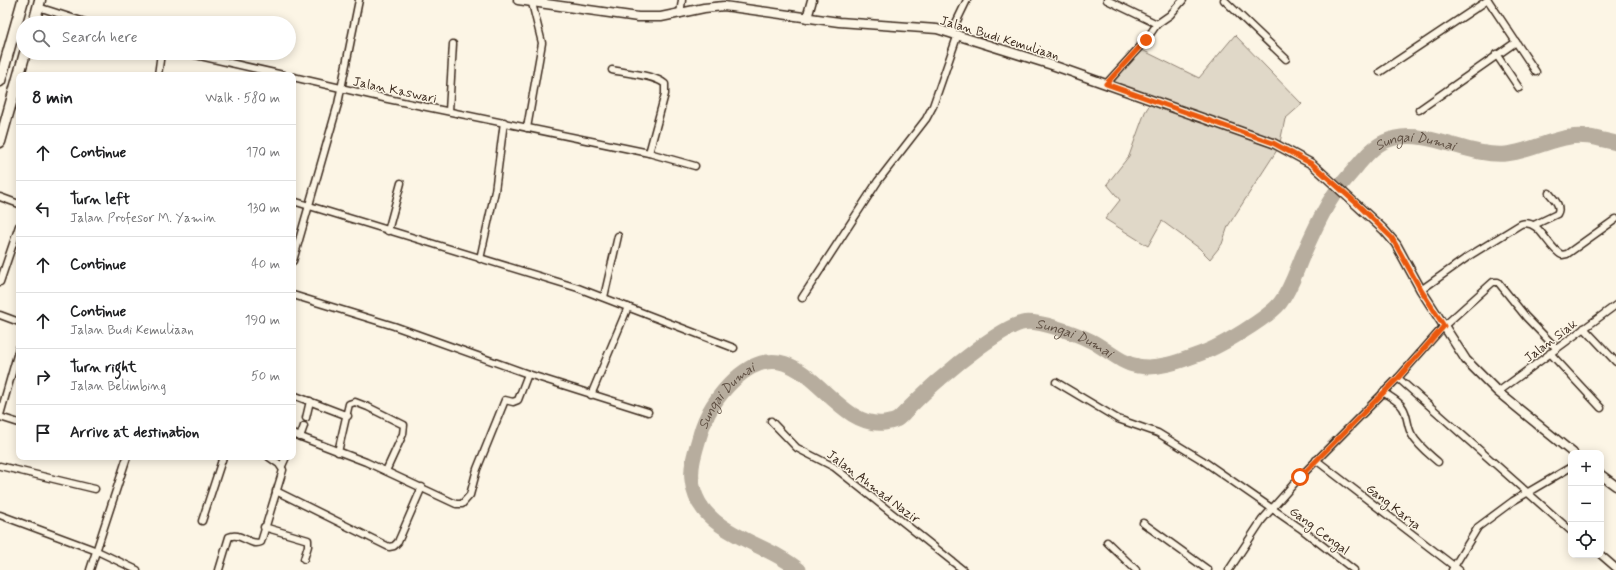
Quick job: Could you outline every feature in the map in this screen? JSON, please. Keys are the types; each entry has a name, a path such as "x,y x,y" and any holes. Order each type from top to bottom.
{"main road":[{"path":"18,16 23,0"},
{"path":"36,16 39,3"},
{"path":"0,81 16,25"},
{"path":"20,72 23,60"},
{"path":"0,142 16,85"}],"street":[{"path":"296,251 342,89 359,0"},
{"name":"Jalan Budi Kemuliaan","path":"518,0 638,17 661,18 704,8 724,6 807,18 921,27 954,34 1106,84 1273,143 1303,158 1316,167 1392,238 1421,290 1459,352 1480,376 1498,392 1569,450"},
{"path":"680,14 682,0"},
{"path":"807,18 812,0"},
{"path":"802,298 878,181 926,119 933,106 954,34 967,0"},
{"path":"1107,0 1157,24"},
{"path":"1106,84 1146,40 1157,24 1170,15 1183,0"},
{"path":"1224,0 1286,59"},
{"path":"1380,72 1488,0 1536,72"},
{"path":"39,3 71,16"},
{"path":"527,128 542,43 532,3"},
{"path":"1419,110 1496,54 1516,42"},
{"path":"449,111 453,44"},
{"path":"1496,54 1519,88"},
{"path":"158,72 160,60"},
{"path":"216,60 269,72"},
{"path":"249,72 250,68"},
{"path":"612,70 648,77 662,81 665,84 665,94 649,152"},
{"name":"Jalan Kaswari","path":"296,78 322,82 342,89 649,152 695,166"},
{"path":"480,259 495,191 504,122"},
{"path":"388,231 401,183"},
{"path":"1534,225 1557,214 1559,210 1559,206 1549,193"},
{"path":"0,197 16,203"},
{"path":"296,202 604,297 734,348"},
{"path":"1421,290 1469,256 1521,224 1526,223 1534,225 1554,250 1562,255 1566,254 1616,219"},
{"path":"0,282 16,235"},
{"path":"604,297 618,236"},
{"path":"1229,570 1272,508 1316,460 1398,378 1444,326 1482,291 1496,281 1526,317 1556,348"},
{"path":"296,296 394,326 528,374 648,412"},
{"name":"Jalan Siak","path":"1498,392 1616,305"},
{"path":"591,395 628,307"},
{"path":"0,315 16,321"},
{"path":"1584,328 1616,362"},
{"path":"1550,353 1602,408"},
{"path":"16,358 2,403 0,416 16,421"},
{"path":"296,436 386,471 456,504 465,503 470,495 477,469 501,408 505,400 513,402 518,400 528,374"},
{"path":"1398,378 1529,492 1568,528"},
{"name":"Gang Cengal","path":"1056,382 1118,419 1158,433 1202,460 1272,508 1354,570"},
{"path":"1384,392 1398,401 1404,408 1412,436 1422,448 1438,462"},
{"path":"296,395 348,416"},
{"path":"306,418 310,401"},
{"path":"338,452 348,416 348,407 352,402 368,407 403,423 403,434 386,471"},
{"name":"Jalan Ahmad Nazir","path":"771,421 797,448 834,467 963,570"},
{"path":"296,435 304,426"},
{"path":"90,570 126,460"},
{"path":"202,521 222,460"},
{"path":"273,460 282,466"},
{"path":"219,570 229,537 237,535 258,543 261,542 264,527 282,474 282,466 285,460"},
{"name":"Gang Karya","path":"1316,460 1455,569"},
{"path":"0,466 95,489"},
{"path":"1455,569 1478,527 1513,501 1568,469"},
{"path":"1604,477 1616,486"},
{"path":"276,491 389,547 394,546 398,542 422,487"},
{"path":"0,515 97,551 137,570"},
{"path":"1143,523 1208,570"},
{"path":"264,527 308,540 308,546 304,558"},
{"path":"1107,542 1136,570"},
{"path":"1604,558 1616,568"}],"shaded area":[{"path":"1235,35 1302,104 1285,119 1279,147 1228,226 1222,244 1210,259 1199,248 1162,221 1148,246 1105,219 1120,200 1107,184 1129,156 1145,112 1152,101 1111,86 1140,49 1199,78"}],"waterway":[{"name":"Sungai Dumai","path":"799,570 785,560 719,525 706,513 697,498 692,480 695,452 709,411 723,391 735,379 758,364 778,362 796,369 813,381 846,410 864,420 884,423 894,421 899,418 936,383 991,339 1013,326 1022,323 1029,322 1047,325 1076,335 1097,344 1119,359 1138,366 1154,367 1171,364 1202,353 1232,338 1255,324 1280,303 1290,286 1317,225 1333,196 1366,156 1374,148 1384,142 1395,138 1422,138 1492,154 1514,153 1576,136 1616,143"}],"route":[{"path":"1146,40 1106,84 1273,143 1312,164 1369,214 1392,238 1421,290 1444,326 1398,378 1300,477"}]}
